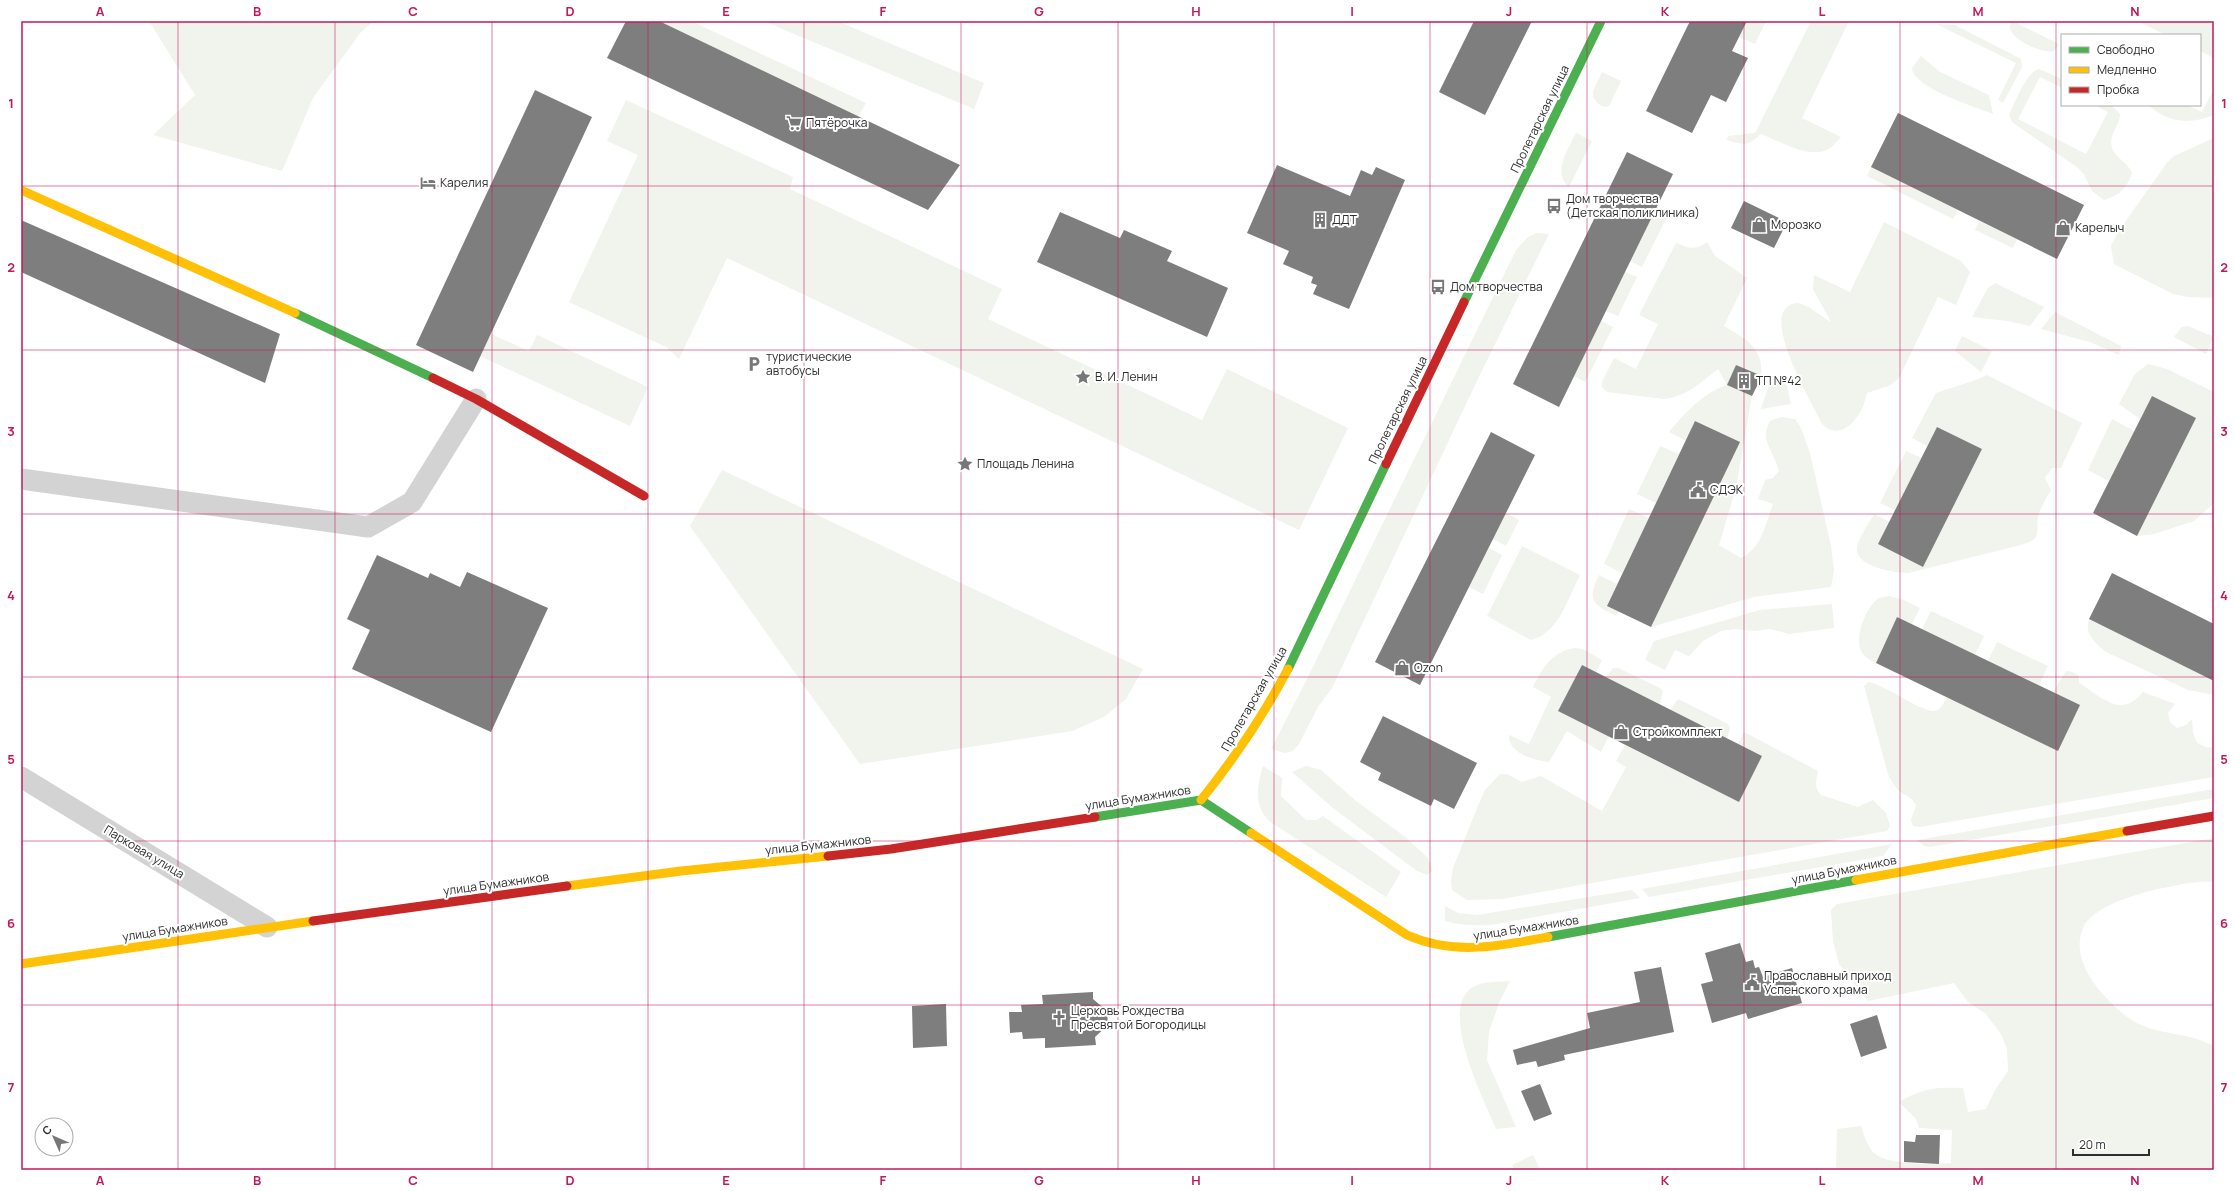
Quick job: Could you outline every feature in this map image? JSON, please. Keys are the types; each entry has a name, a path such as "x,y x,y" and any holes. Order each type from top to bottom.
{"street":[{"name":"Пролетарская улица","path":"1201,800 1232,762 1245,743 1304,634 1601,21"},
{"path":"21,190 362,343 476,399 644,496"},
{"path":"21,479 368,527 412,502 476,399"},
{"name":"Парковая улица","path":"21,777 267,927"},
{"name":"улица Бумажников","path":"21,964 267,927 681,871 891,849 1201,800 1407,935 1433,946 1463,949 1502,946 1909,870 2214,816"}],"shaded area":[{"path":"149,21 374,21 361,32 313,98 282,171 153,135 195,95"},
{"path":"659,21 691,21 866,103 858,117"},
{"path":"763,21 837,21 984,83 974,109"},
{"path":"1747,21 1766,21 1755,44 1739,37"},
{"path":"1811,21 1849,21 1802,118 1841,137 1830,148 1814,152 1805,151 1786,145 1761,134 1749,143 1745,144 1727,140 1728,136 1755,133"},
{"path":"2012,21 2059,44 2055,51 2042,50 2024,43 2012,33 2010,27"},
{"path":"2137,21 2214,21 2214,58 2201,52 2201,34 2164,34"},
{"path":"1936,24 1955,25 2021,59 2022,67 2003,103 1998,100 2016,63"},
{"path":"1921,56 1940,72 1989,95 1993,114 1946,96 1923,83 1915,75 1912,68"},
{"path":"2039,69 2061,79 2061,88 2040,77 2018,119 2086,154 2108,112 2097,106 2112,106 2120,114 2112,137 2112,147 2116,155 2132,173 2128,183 2118,194 2104,200 2092,191 2084,174 2078,168 2012,122 2009,115 2021,89 2034,71"},
{"path":"1602,72 1621,81 1609,106 1606,107 1600,105 1593,97 1593,91"},
{"path":"2214,89 2214,115 2205,118 2187,121 2171,119 2163,116 2149,106 2189,106 2202,112"},
{"path":"626,100 793,177 790,189 1002,289 988,319 1202,420 1227,369 1348,428 1299,530 727,258 679,359 666,347 569,302 638,155 607,141"},
{"path":"1576,133 1592,141 1569,187 1564,181 1562,168 1566,153"},
{"path":"2214,138 2214,298 2188,297 2173,294 2114,264 2111,246 2118,232 2166,164 2174,156"},
{"path":"1871,167 1958,210 1953,219 1867,176"},
{"path":"1657,207 1669,213 1642,267 1630,261"},
{"path":"1979,221 2017,239 2013,248 1975,230"},
{"path":"1884,222 1961,261 1970,272 1956,305 1938,297 1899,378 1891,385 1867,393 1862,410 1855,420 1846,428 1836,431 1831,430 1821,422 1799,377 1790,357 1784,338 1781,321 1785,309 1800,303 1831,322 1813,289 1814,275 1850,292"},
{"path":"1537,233 1549,234 1475,385 1332,688 1318,707 1299,744 1293,751 1285,753 1271,749 1308,677 1516,250 1528,237"},
{"path":"1707,242 1715,256 1747,278 1724,326 1752,345 1760,358 1761,376 1736,365 1727,385 1718,369 1693,388 1672,398 1664,399 1607,392 1602,387 1602,382 1614,358 1636,369 1658,324 1639,315 1676,243 1695,248"},
{"path":"1625,272 1637,277 1618,316 1606,311"},
{"path":"1995,283 2044,307 2030,326 2008,321 1972,317 1988,288"},
{"path":"2055,312 2121,346 2119,355 2090,342 2041,329"},
{"path":"1601,321 1613,327 1585,382 1574,376"},
{"path":"2188,326 2214,337 2206,354 2174,337 2182,327"},
{"path":"491,334 529,351 537,335 648,387 630,426 480,356"},
{"path":"1962,336 1992,351 1981,372 1955,351"},
{"path":"2148,364 2167,369 2214,392 2214,503 2194,521 2154,534 2137,536 2196,418 2152,396 2140,419 2119,404 2135,374"},
{"path":"1774,375 1780,376 1787,386 1791,404 1761,409 1771,379"},
{"path":"1987,375 2082,423 2061,468 2052,468 2045,478 2051,490 2039,513 2036,537 2033,540 2021,545 1908,573 1894,572 1877,568 1862,560 1858,555 1858,544 1874,514 1890,522 1878,544 1923,567 1982,449 1937,427 1927,446 1912,438 1936,393"},
{"path":"1727,385 1752,396 1736,488 1719,545 1741,558 1748,554 1758,542 1765,528 1773,504 1758,499 1765,480 1773,478 1779,471 1768,446 1766,434 1767,428 1770,421 1781,417 1795,419 1801,428 1810,453 1831,546 1834,570 1831,587 1754,597 1651,627 1739,442 1695,421 1686,441 1669,432 1702,398"},
{"path":"2112,419 2134,431 2109,481 2088,470"},
{"path":"1660,446 1679,454 1656,503 1637,494"},
{"path":"1906,451 1922,458 1895,510 1880,503"},
{"path":"722,470 1143,669 1126,699 1104,717 1072,731 860,764 690,526"},
{"path":"1629,509 1649,518 1622,573 1604,564"},
{"path":"1506,513 1519,520 1506,546 1493,539"},
{"path":"1522,546 1580,575 1562,614 1556,622 1541,636 1531,640 1487,616"},
{"path":"1489,548 1502,555 1483,594 1469,587"},
{"path":"1599,575 1617,584 1607,605 1619,611 1616,616 1602,608 1594,600 1593,590"},
{"path":"1889,596 1902,599 1920,608 1912,624 1897,617 1876,663 1863,654 1859,641 1860,633 1869,608 1879,598"},
{"path":"1832,604 1834,628 1789,634 1770,629 1755,631 1735,629 1721,631 1703,641 1689,656 1675,650 1665,670 1645,660 1654,641 1760,610"},
{"path":"1931,611 1984,636 1975,655 1922,629"},
{"path":"2089,619 2214,681 2214,695 2188,690 2106,652 2094,642 2089,634"},
{"path":"1997,642 2048,666 2039,685 1988,661"},
{"path":"1575,648 1583,649 1602,660 1596,672 1582,665 1558,711 1609,736 1601,752 1567,731 1549,762 1523,755 1513,747 1510,742 1509,735 1529,744 1551,697 1533,687 1544,667 1554,657 1567,650"},
{"path":"1613,668 1618,668 1660,688 1663,691 1660,704 1606,677"},
{"path":"2066,671 2073,672 2079,676 2079,683 2104,700 2112,703 2119,705 2127,704 2135,700 2143,692 2175,704 2168,713 2170,722 2177,728 2186,725 2192,719 2193,733 2197,743 2206,747 2214,748 2214,777 1920,827 1913,826 1911,820 1916,805 1910,798 1897,789 1888,774 1864,686 1868,682 1875,684 1912,703 1935,711 1941,707 1947,697 2053,692"},
{"path":"1678,699 1728,724 1730,728 1727,739 1670,710"},
{"path":"1744,732 1818,771 1816,787 1821,795 1858,807 1873,800 1886,813 1890,826 1887,831 1502,899 1467,900 1452,890 1451,881 1453,868 1479,803 1485,790 1500,774 1507,774 1522,782 1541,776 1602,811 1626,767 1616,761 1625,745 1739,802 1762,756 1738,744"},
{"path":"1263,766 1282,778 1281,796 1306,820 1317,820 1323,816 1401,872 1386,897 1269,821 1264,815 1258,802 1258,788"},
{"path":"1306,766 1321,770 1356,801 1404,836 1427,857 1431,864 1432,871 1427,875 1417,871 1333,808 1292,772"},
{"path":"2214,789 2214,798 1930,847 1924,846 1917,840"},
{"path":"2214,838 2214,882 2195,882 2154,890 2132,896 2109,905 2091,917 2085,924 2080,937 2080,950 2083,963 2097,987 2116,1008 2126,1016 2150,1028 2194,1038 2214,1046 2214,1170 1836,1170 1837,1129 1861,1126 1869,1146 1879,1157 1898,1162 1910,1163 1951,1163 1952,1130 1919,1128 1916,1119 1899,1102 1907,1097 1930,1089 1963,1088 1968,1112 1986,1109 1995,1090 2008,1071 2007,1049 2001,1034 1985,1013 1968,1002 1954,983 1868,1001 1839,964 1833,941 1831,910 1837,904"},
{"path":"1892,844 1883,856 1649,897 1642,889"},
{"path":"1632,890 1640,898 1497,924 1471,925 1445,921 1445,906 1458,913 1477,915"},
{"path":"1510,981 1499,1003 1489,1032 1487,1060 1516,1127 1496,1129 1473,1075 1461,1029 1460,1009 1466,993 1480,984"},
{"path":"1533,1155 1540,1170 1515,1170 1512,1165"}],"building":[{"path":"626,21 659,21 960,165 928,210 607,58"},
{"path":"1474,21 1532,21 1485,115 1439,92"},
{"path":"1690,21 1747,21 1732,51 1748,58 1726,102 1711,95 1692,133 1646,111"},
{"path":"535,90 592,117 473,372 416,345"},
{"path":"1898,113 2084,205 2057,259 1871,167"},
{"path":"1627,152 1673,174 1559,407 1513,384"},
{"name":"ДДТ","path":"1277,165 1350,196 1361,170 1372,175 1376,167 1405,180 1349,309 1313,294 1317,285 1311,283 1313,277 1283,264 1289,251 1247,233"},
{"name":"Морозко","path":"1744,201 1787,222 1774,248 1731,228"},
{"path":"1060,212 1120,238 1124,230 1172,251 1167,261 1228,288 1207,337 1037,262"},
{"path":"21,220 280,334 265,383 21,272"},
{"name":"ТП №42","path":"1736,365 1762,376 1752,396 1727,385"},
{"path":"2152,396 2196,418 2137,536 2093,513"},
{"path":"1695,421 1740,442 1651,627 1607,606"},
{"path":"1937,427 1982,449 1923,567 1878,544"},
{"path":"1491,432 1535,455 1420,685 1375,662"},
{"path":"377,555 428,578 430,573 460,587 467,572 548,608 491,732 352,669 370,630 347,619"},
{"path":"2112,573 2214,624 2214,681 2089,619"},
{"path":"1897,617 2080,705 2058,751 1876,663"},
{"path":"1582,665 1762,756 1739,802 1558,711"},
{"path":"1383,716 1477,763 1454,809 1434,799 1431,806 1378,780 1381,773 1360,762"},
{"name":"Православный приход Успенского храма","path":"1740,943 1746,962 1753,960 1755,968 1759,967 1763,977 1792,968 1802,1003 1748,1019 1746,1013 1712,1023 1701,984 1713,981 1705,953"},
{"path":"1661,967 1674,1032 1564,1055 1565,1060 1538,1067 1536,1061 1517,1065 1513,1050 1590,1028 1587,1013 1640,1002 1634,972"},
{"name":"Церковь Рождества Пресвятой Богородицы","path":"1093,992 1093,999 1107,1011 1108,1025 1095,1037 1096,1045 1045,1048 1045,1038 1023,1039 1022,1032 1010,1033 1009,1012 1022,1012 1021,1005 1043,1004 1042,995"},
{"path":"946,1004 947,1046 913,1048 912,1006"},
{"path":"1877,1015 1887,1048 1861,1057 1850,1024"},
{"path":"1540,1084 1552,1114 1534,1121 1521,1091"},
{"path":"1916,1135 1940,1135 1939,1164 1904,1162 1904,1141 1915,1142"}],"traffic: fast":[{"path":"1464,302 1601,21"},
{"path":"295,313 433,378"},
{"path":"1288,669 1386,464"},
{"path":"1095,817 1201,800 1251,833"},
{"path":"1548,937 1856,880"}],"traffic: slow":[{"path":"21,190 295,313"},
{"path":"1201,800 1248,737 1288,669"},
{"path":"1856,880 2127,831"},
{"path":"1251,833 1407,935 1442,945 1460,947 1495,946 1548,937"},
{"path":"567,886 681,871 828,856"},
{"path":"21,964 313,921"}],"traffic: jam":[{"path":"1386,464 1464,302"},
{"path":"433,378 476,399 644,496"},
{"path":"2127,831 2214,816"},
{"path":"828,856 891,849 1095,817"},
{"path":"313,921 567,886"}],"place":[{"name":"Пятёрочка","path":"794,123"},
{"name":"Карелия","path":"428,183"},
{"name":"Дом творчества (Детская поликлиника)","path":"1554,206"},
{"name":"ДДТ","path":"1320,220"},
{"name":"Морозко","path":"1759,225"},
{"name":"Карелыч","path":"2063,228"},
{"name":"Дом творчества","path":"1438,287"},
{"name":"туристические автобусы","path":"754,364"},
{"name":"В. И. Ленин","path":"1083,377"},
{"name":"ТП №42","path":"1744,381"},
{"name":"Площадь Ленина","path":"965,464"},
{"name":"СДЭК","path":"1698,490"},
{"name":"Ozon","path":"1402,668"},
{"name":"Стройкомплект","path":"1621,732"},
{"name":"Православный приход Успенского храма","path":"1752,983"},
{"name":"Церковь Рождества Пресвятой Богородицы","path":"1059,1018"}]}
